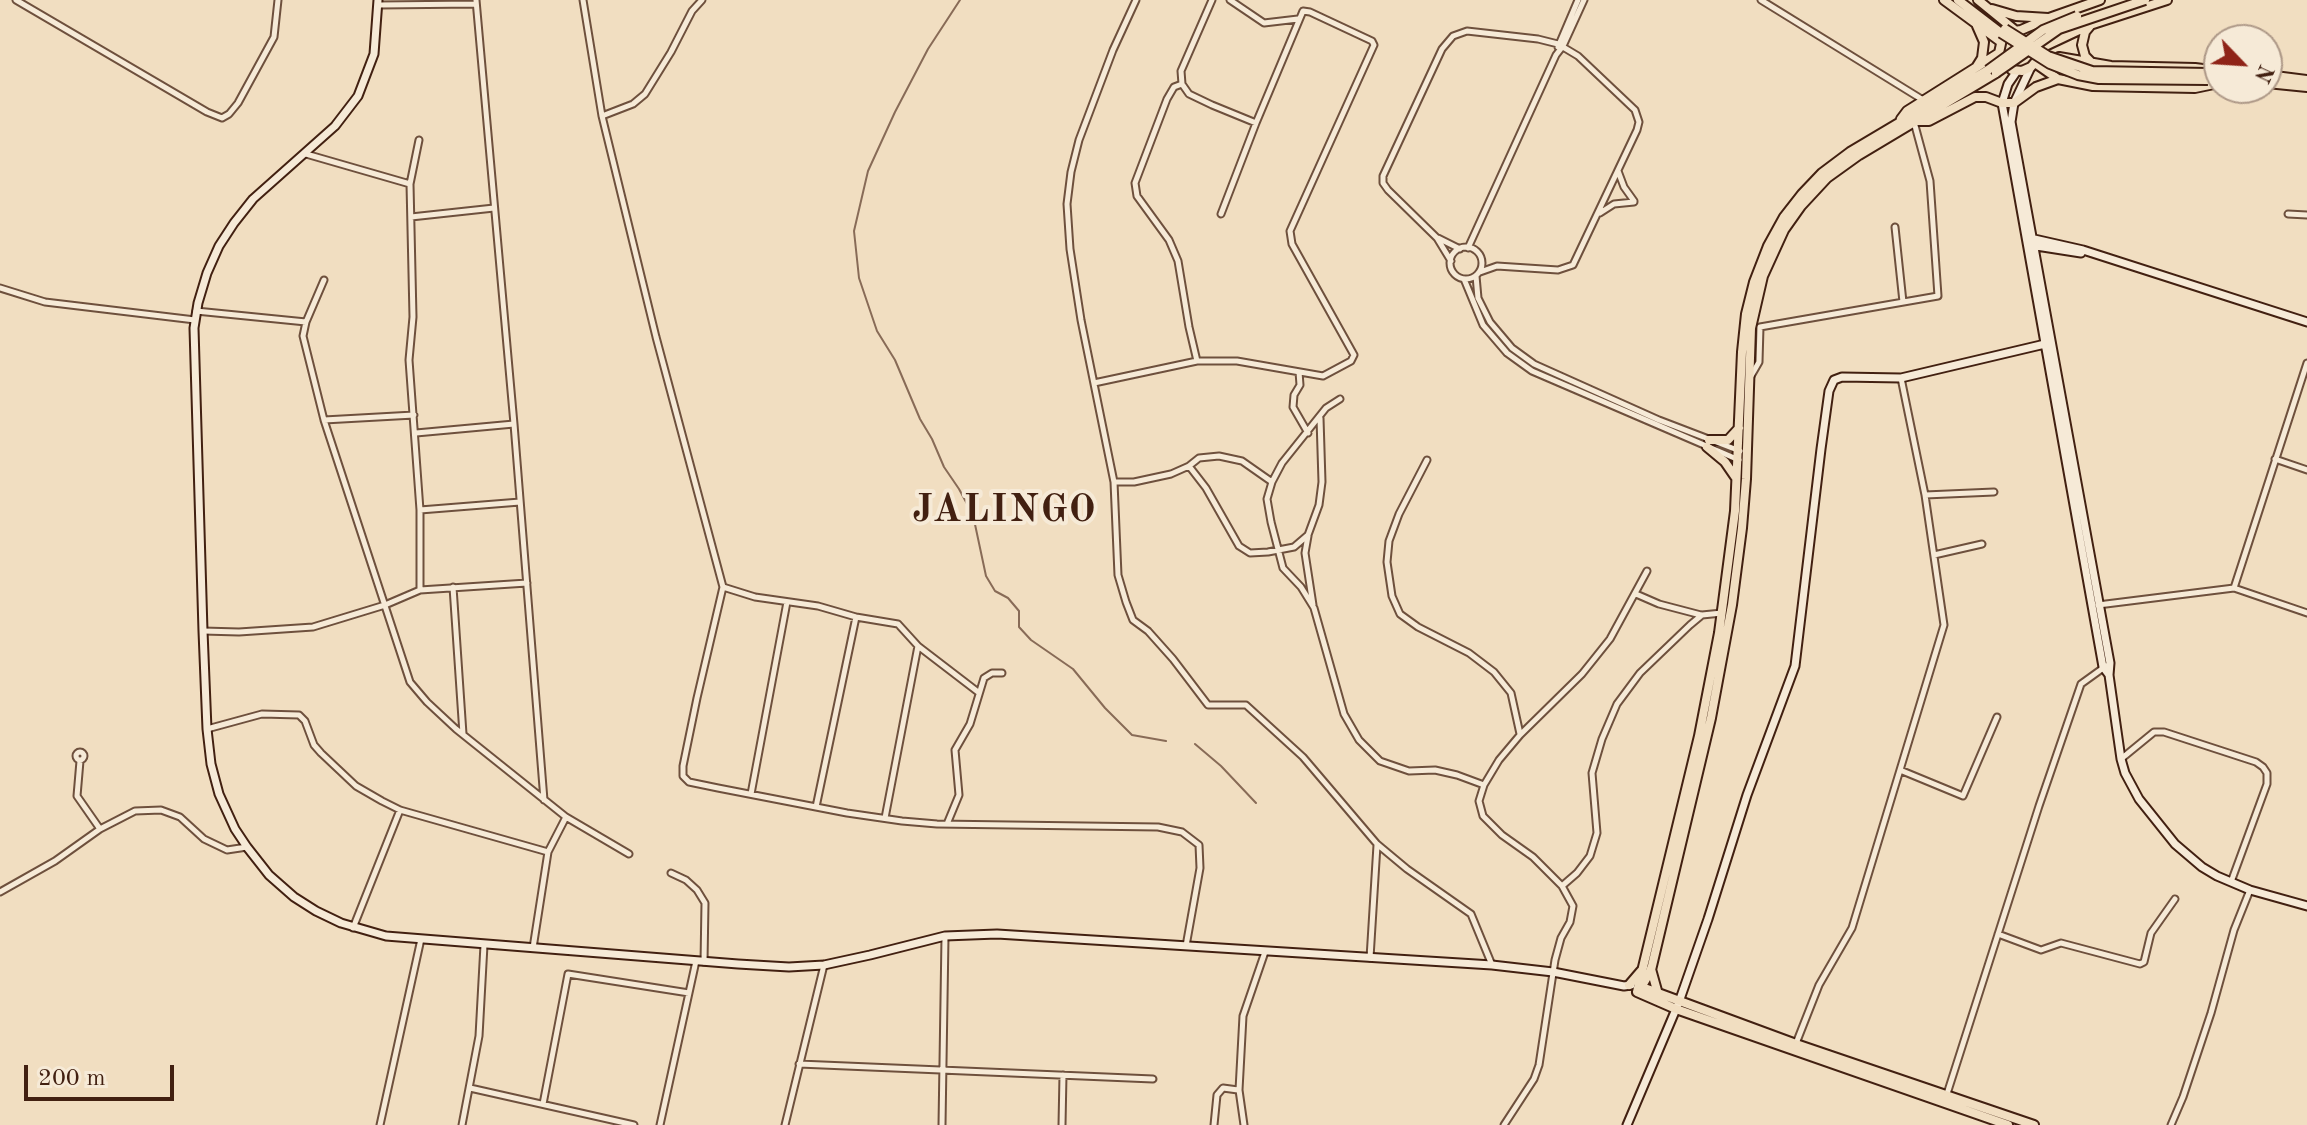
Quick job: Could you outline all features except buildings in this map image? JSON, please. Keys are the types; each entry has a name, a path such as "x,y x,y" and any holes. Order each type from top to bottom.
{"main road":[{"path":"1944,0 1977,26 2092,71 2203,74"},
{"path":"1958,0 2003,35 2100,0"},
{"path":"1970,0 2003,35"},
{"path":"1978,0 2018,30 2033,36 2039,51"},
{"path":"1658,994 1647,968 1723,613 1737,481 1743,456 1740,427 1746,314 1768,246 1784,217 1802,194 1822,173 1850,152 1992,72 2050,26 2127,0"},
{"path":"1639,990 1721,666 1741,541 1751,328 1756,299 1770,258 1784,230 1827,178 1859,155 2059,29 2145,0"},
{"path":"2107,668 2045,344 2011,122 2014,103 2039,51 2090,25 2167,0"},
{"path":"378,2 374,54 361,90 335,126 253,199 234,223 213,259 196,316 194,366 207,729 211,764 230,820 269,875 294,897 353,928 386,936 772,966 824,965 945,936 997,934 1492,965 1553,972 1639,990 1794,1047 2034,1125"},
{"path":"1992,9 2016,16 2049,18"},
{"path":"2090,25 2082,45 2085,56 2094,64"},
{"path":"1975,69 1982,58 1984,42 1977,26"},
{"path":"2003,35 1999,53 2004,65 2017,71"},
{"path":"2039,51 2094,64 2203,71"},
{"path":"1898,123 1907,111 1999,53"},
{"path":"2203,86 2093,86 2058,79 2033,65 2017,71 2008,84 2002,103 2098,605 2125,773 2139,799 2175,844 2202,867 2231,883 2307,906"},
{"path":"2283,77 2307,80"},
{"path":"1915,122 1929,121 1975,97 2014,103 2036,87 2058,79"},
{"path":"2283,85 2307,87"},
{"path":"2030,242 2083,250 2307,324"},
{"path":"1627,1125 1678,1006 1747,795 1795,666 1831,384 1842,377 1901,378 2045,344"},
{"path":"1708,443 1728,440 1740,427"},
{"path":"1708,443 1737,481"},
{"path":"1626,986 1647,968"},
{"path":"1639,990 1658,994 1678,1006"},
{"path":"1945,1098 2008,1125"}],"street":[{"path":"16,0 222,118 238,103 274,37 278,0"},
{"path":"583,0 602,116 656,337 723,587 697,698 683,776 689,782 885,818 947,824 1158,827 1182,832 1199,845 1200,868 1186,946"},
{"path":"602,116 633,104 645,94 692,11 702,0"},
{"path":"1136,0 1099,84 1079,140 1067,204 1070,249 1114,482 1118,575 1133,620 1148,631 1173,659 1208,705 1246,705 1303,757 1377,844 1471,914 1492,965"},
{"path":"1212,0 1181,71 1182,84 1189,94 1256,123"},
{"path":"1230,0 1264,23 1298,19"},
{"path":"1468,248 1578,0"},
{"path":"1560,45 1584,0"},
{"path":"1761,0 1924,101"},
{"path":"378,2 476,2 544,800"},
{"path":"1094,383 1197,361 1237,361 1323,376 1351,361 1354,355 1292,244 1290,231 1374,45 1372,41 1303,11 1221,214"},
{"path":"1464,279 1497,266 1558,270 1573,265 1637,130 1635,110 1588,65 1560,45 1538,39 1467,31 1453,36 1442,49 1383,176 1383,183 1437,238 1451,261 1453,273 1464,279 1483,325 1507,353 1544,377 1743,456"},
{"path":"1182,84 1174,87 1167,99 1135,183 1137,196 1169,240 1178,261 1197,361"},
{"path":"1749,379 1759,362 1760,327 1938,296 1930,181 1915,122"},
{"path":"419,140 410,184 413,317 409,360 420,510 420,590"},
{"path":"306,154 410,184"},
{"path":"1599,213 1614,204 1634,202 1618,171"},
{"path":"411,217 494,208"},
{"path":"2288,214 2307,215"},
{"path":"1895,227 1903,302"},
{"path":"1437,238 1460,249"},
{"path":"1451,261 1454,253 1468,248 1497,266"},
{"path":"1480,256 1478,298 1490,322 1505,341 1524,357 1546,371 1708,443"},
{"path":"324,280 303,336 324,420 410,682 463,734 544,800 566,817 629,854"},
{"path":"0,288 45,302 196,316 306,322"},
{"path":"2234,588 2307,363"},
{"path":"1299,372 1300,385 1294,395 1293,407 1308,433"},
{"path":"1794,1047 1819,985 1852,928 1944,625 1925,495 1901,378"},
{"path":"1314,608 1301,587 1283,568 1267,499 1282,463 1326,408 1340,399"},
{"path":"324,420 414,415"},
{"path":"1320,418 1322,482 1319,505 1305,553 1314,608 1344,714 1359,740 1380,761 1409,771 1435,770 1457,775 1484,785"},
{"path":"416,433 514,424"},
{"path":"1114,482 1152,479 1189,466 1199,458 1219,456 1242,461 1272,482"},
{"path":"2275,459 2307,470"},
{"path":"1427,460 1399,514 1389,541 1387,562 1392,596 1400,614 1418,627 1469,653 1494,672 1511,693 1520,735"},
{"path":"1189,466 1206,488 1239,546 1250,553 1294,547 1308,535"},
{"path":"1925,495 1994,492"},
{"path":"420,510 520,502"},
{"path":"1934,555 1982,544"},
{"path":"1504,1125 1534,1079 1539,1065 1553,972 1573,906 1562,886 1533,857 1502,835 1483,816 1479,801 1484,785 1499,760 1582,674 1610,639 1647,571"},
{"path":"203,631 313,627 385,605 420,590 527,583"},
{"path":"453,587 463,734"},
{"path":"723,587 898,624 918,646 978,692"},
{"path":"2098,605 2234,588 2307,613"},
{"path":"1636,594 1659,604 1702,615 1723,613"},
{"path":"751,794 787,602"},
{"path":"1562,886 1590,856 1597,833 1592,773 1617,704 1654,658 1702,615"},
{"path":"816,807 856,617"},
{"path":"885,818 918,646"},
{"path":"1945,1098 2081,684 2107,668"},
{"path":"947,824 959,795 955,750 970,724 984,678 992,673 1002,673"},
{"path":"207,729 262,714 299,715 305,721 314,745 356,786 400,810 548,852"},
{"path":"1900,770 1963,796 1997,717"},
{"path":"2121,759 2154,732 2164,732 2263,767 2267,773 2267,784 2231,883"},
{"path":"80,761 77,796 100,829"},
{"path":"0,892 55,861 100,829 135,811 161,810 180,817 204,839 227,850 247,847"},
{"path":"353,928 400,810"},
{"path":"533,948 548,852 566,817"},
{"path":"1370,958 1377,844"},
{"path":"660,1125 689,993 700,961 705,903 686,880 671,873"},
{"path":"2171,1125 2183,1097 2234,930 2250,890"},
{"path":"1998,934 2041,950 2061,943 2140,964 2144,962 2151,933 2175,899"},
{"path":"942,1125 945,936"},
{"path":"380,1125 421,939"},
{"path":"462,1125 479,1036 484,945"},
{"path":"1244,1125 1239,1090 1243,1016 1265,952"},
{"path":"785,1125 824,965"},
{"path":"543,1104 568,974 689,993"},
{"path":"799,1064 1153,1079"},
{"path":"1062,1125 1063,1075"},
{"path":"470,1088 634,1125"},
{"path":"1214,1125 1217,1095 1223,1088 1239,1090"}],"waterway":[{"path":"960,0 928,49 868,171 854,231 859,278 877,331 895,360 944,467 973,515 986,576 995,591 1008,598 1019,611 1019,627 1031,640 1073,669 1132,735 1166,741"},
{"path":"1195,744 1256,803"}],"district":[{"name":"JALINGO","path":"1005,511"}]}
